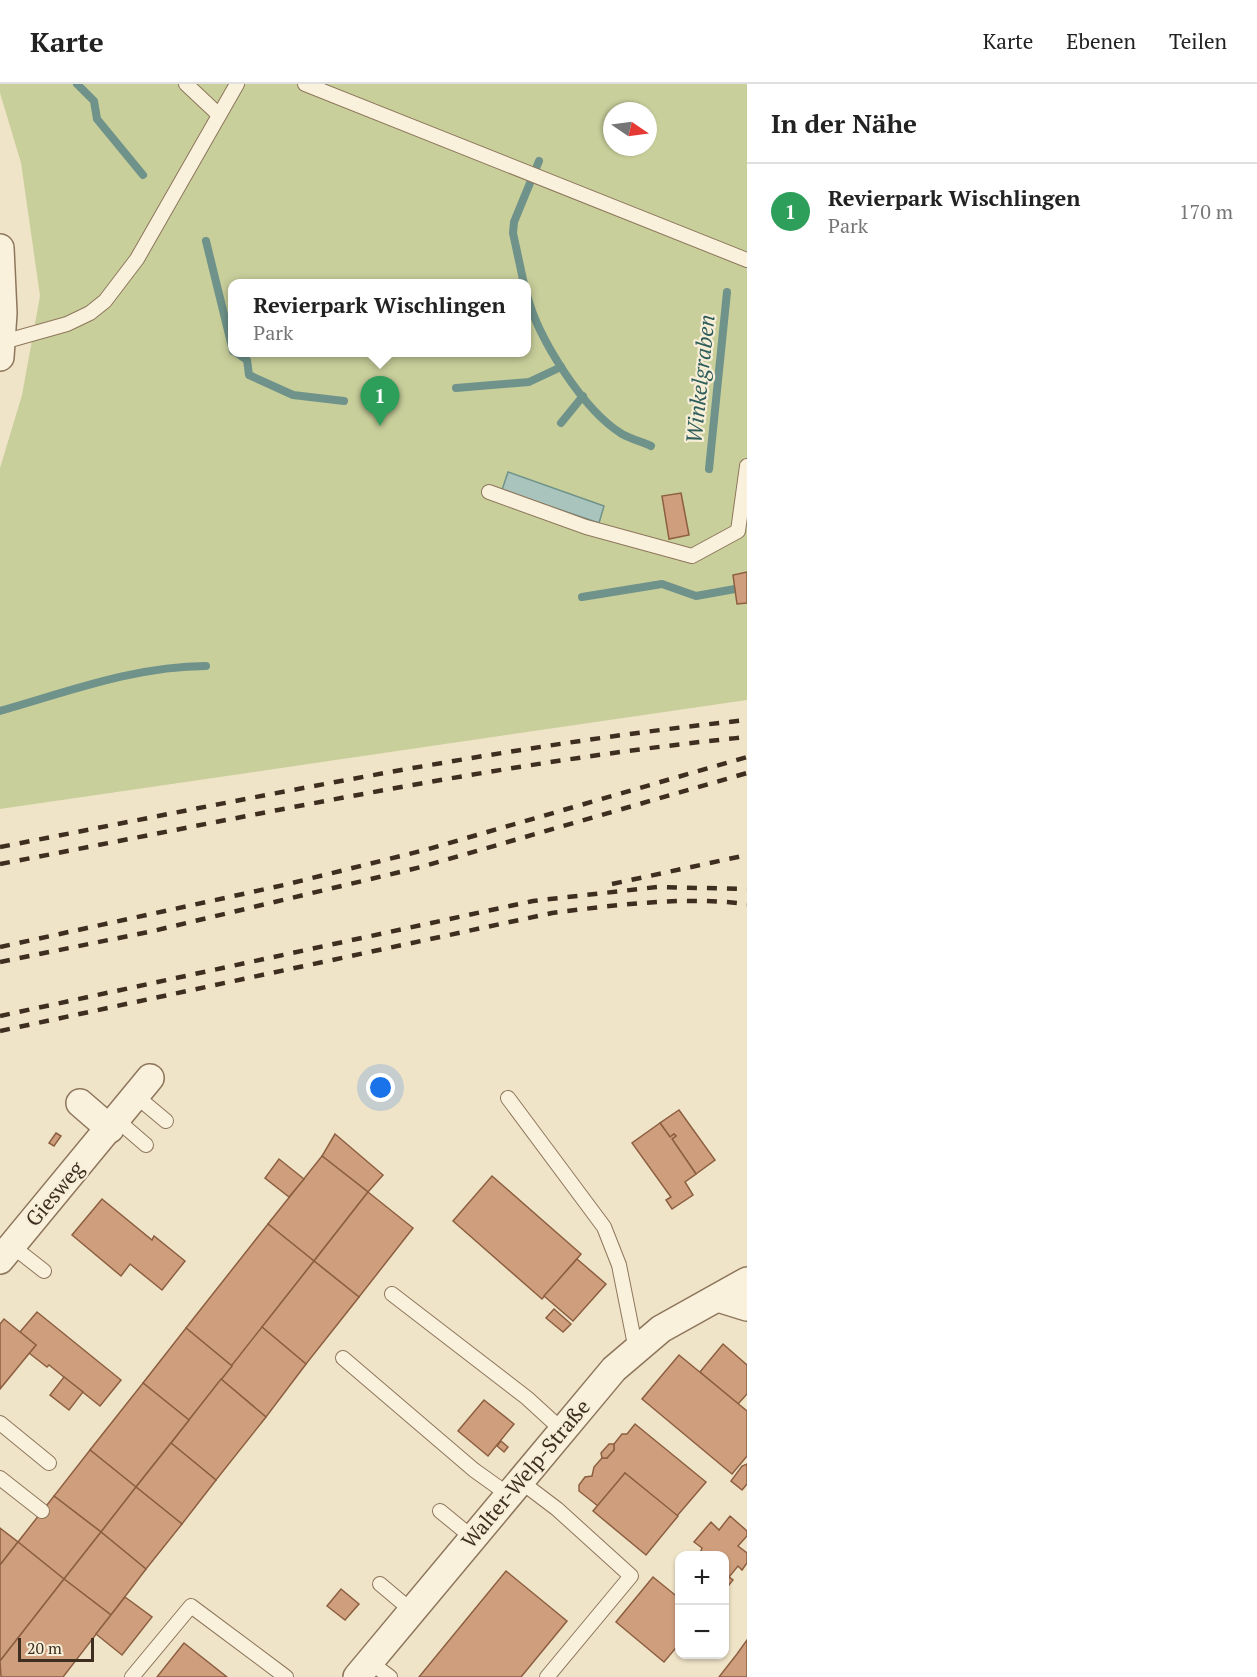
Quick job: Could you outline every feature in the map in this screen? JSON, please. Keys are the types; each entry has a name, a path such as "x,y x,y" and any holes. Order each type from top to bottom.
{"street":[{"path":"0,248 1,350"},
{"name":"Giesweg","path":"6,1253 143,1087"},
{"path":"80,1103 113,1124"},
{"name":"Walter-Welp-Straße","path":"373,1672 412,1611 614,1369 661,1329 747,1281"},
{"path":"718,1298 747,1307"}],"lane":[{"path":"186,84 219,115"},
{"path":"1,350 67,324 90,313 105,301 137,259 237,84"},
{"path":"305,84 747,260"},
{"path":"489,492 586,527 692,556 743,535 747,466"},
{"path":"143,1087 166,1121"},
{"path":"508,1098 604,1227 619,1265 636,1350"},
{"path":"113,1124 147,1145"},
{"path":"6,1253 44,1271"},
{"path":"392,1294 527,1398 562,1431"},
{"path":"343,1358 474,1470 557,1509 631,1576 547,1677"},
{"path":"0,1423 49,1463"},
{"path":"0,1478 42,1511"},
{"path":"440,1511 473,1538"},
{"path":"380,1584 412,1611"},
{"path":"132,1677 191,1606 286,1677"}],"green space":[{"path":"0,84 747,84 747,700 0,809 0,468 22,395 40,296 21,163 0,93"}],"water":[{"path":"508,472 604,506 599,523 502,490"}],"building":[{"path":"681,493 689,535 669,539 662,496"},
{"path":"747,572 747,603 737,604 733,575"},
{"path":"679,1110 715,1160 696,1174 672,1139 676,1136 674,1134 670,1137 660,1123"},
{"path":"660,1123 670,1137 674,1134 676,1136 672,1139 696,1174 685,1182 693,1195 672,1209 666,1200 671,1197 632,1143"},
{"path":"56,1133 61,1136 54,1146 49,1143"},
{"path":"335,1134 383,1175 368,1192 322,1156"},
{"path":"322,1156 368,1192 314,1261 268,1224"},
{"path":"279,1159 304,1179 289,1197 265,1178"},
{"path":"492,1176 581,1254 542,1299 453,1221"},
{"path":"368,1192 413,1228 359,1297 314,1261"},
{"path":"102,1199 152,1240 154,1236 185,1261 162,1290 130,1264 121,1276 72,1235"},
{"path":"268,1224 314,1261 232,1366 186,1328"},
{"path":"577,1259 606,1284 573,1321 544,1296"},
{"path":"314,1261 359,1297 306,1364 262,1327"},
{"path":"554,1309 571,1324 563,1332 546,1318"},
{"path":"37,1312 121,1380 100,1406 49,1365 47,1367 29,1353 36,1345 20,1332"},
{"path":"4,1319 36,1345 0,1389 0,1324"},
{"path":"262,1327 306,1364 266,1417 221,1379"},
{"path":"186,1328 232,1366 189,1420 143,1383"},
{"path":"723,1344 747,1365 747,1394 738,1404 700,1372"},
{"path":"679,1355 747,1411 747,1456 732,1474 642,1399"},
{"path":"64,1377 83,1392 69,1410 50,1395"},
{"path":"221,1379 266,1417 216,1480 171,1443"},
{"path":"143,1383 189,1420 136,1487 90,1450"},
{"path":"484,1400 514,1424 488,1456 458,1431"},
{"path":"635,1424 706,1482 677,1516 625,1473 598,1506 579,1491 579,1485 585,1477 592,1476 594,1467 602,1458 607,1458 622,1434 627,1434"},
{"path":"501,1441 508,1447 504,1452 497,1446"},
{"path":"171,1443 216,1480 182,1524 136,1487"},
{"path":"609,1444 614,1444 614,1450 607,1458 602,1458 601,1453"},
{"path":"90,1450 136,1487 101,1532 54,1496"},
{"path":"747,1464 747,1484 742,1490 731,1481 742,1466"},
{"path":"625,1473 678,1516 646,1555 593,1511"},
{"path":"136,1487 182,1524 146,1569 101,1532"},
{"path":"54,1496 101,1532 64,1579 18,1542"},
{"path":"730,1516 747,1531 747,1536 738,1546 747,1553 747,1563 742,1570 738,1566 729,1577 729,1551 701,1551 702,1548 694,1542 711,1522 719,1530"},
{"path":"0,1528 18,1542 0,1565"},
{"path":"101,1532 146,1569 111,1615 64,1579"},
{"path":"18,1542 64,1579 0,1661 0,1565"},
{"path":"506,1571 567,1621 521,1677 419,1677"},
{"path":"653,1577 675,1595 675,1649 664,1662 616,1622"},
{"path":"64,1579 111,1615 63,1677 1,1677 0,1661"},
{"path":"341,1589 359,1604 345,1620 327,1606"},
{"path":"125,1597 152,1617 122,1655 96,1634"},
{"path":"747,1640 747,1677 719,1677 737,1654"},
{"path":"184,1643 227,1677 157,1677"}],"waterway":[{"path":"77,84 94,101 97,119 143,175"},
{"path":"523,279 513,233 514,222 539,161"},
{"path":"206,241 228,331"},
{"name":"Winkelgraben","path":"709,469 727,292"},
{"path":"531,306 552,352 564,372 592,408 622,434 651,446"},
{"path":"242,357 247,360 249,375 293,395 344,401"},
{"path":"456,388 529,382 561,367"},
{"path":"561,423 583,396"},
{"path":"582,597 662,584 696,596 735,589"},
{"path":"0,711 128,675 154,670 206,666"}],"railway":[{"path":"0,847 466,759 559,744 747,720"},
{"path":"0,864 466,776 559,761 747,737"},
{"path":"0,947 284,885 425,850 747,757"},
{"path":"0,962 153,931 421,867 747,773"},
{"path":"612,884 747,855"},
{"path":"0,1016 533,901 657,887 747,889"},
{"path":"0,1031 552,913 674,901 747,904"}],"place":[{"name":"Revierpark Wischlingen","path":"380,426"}]}
